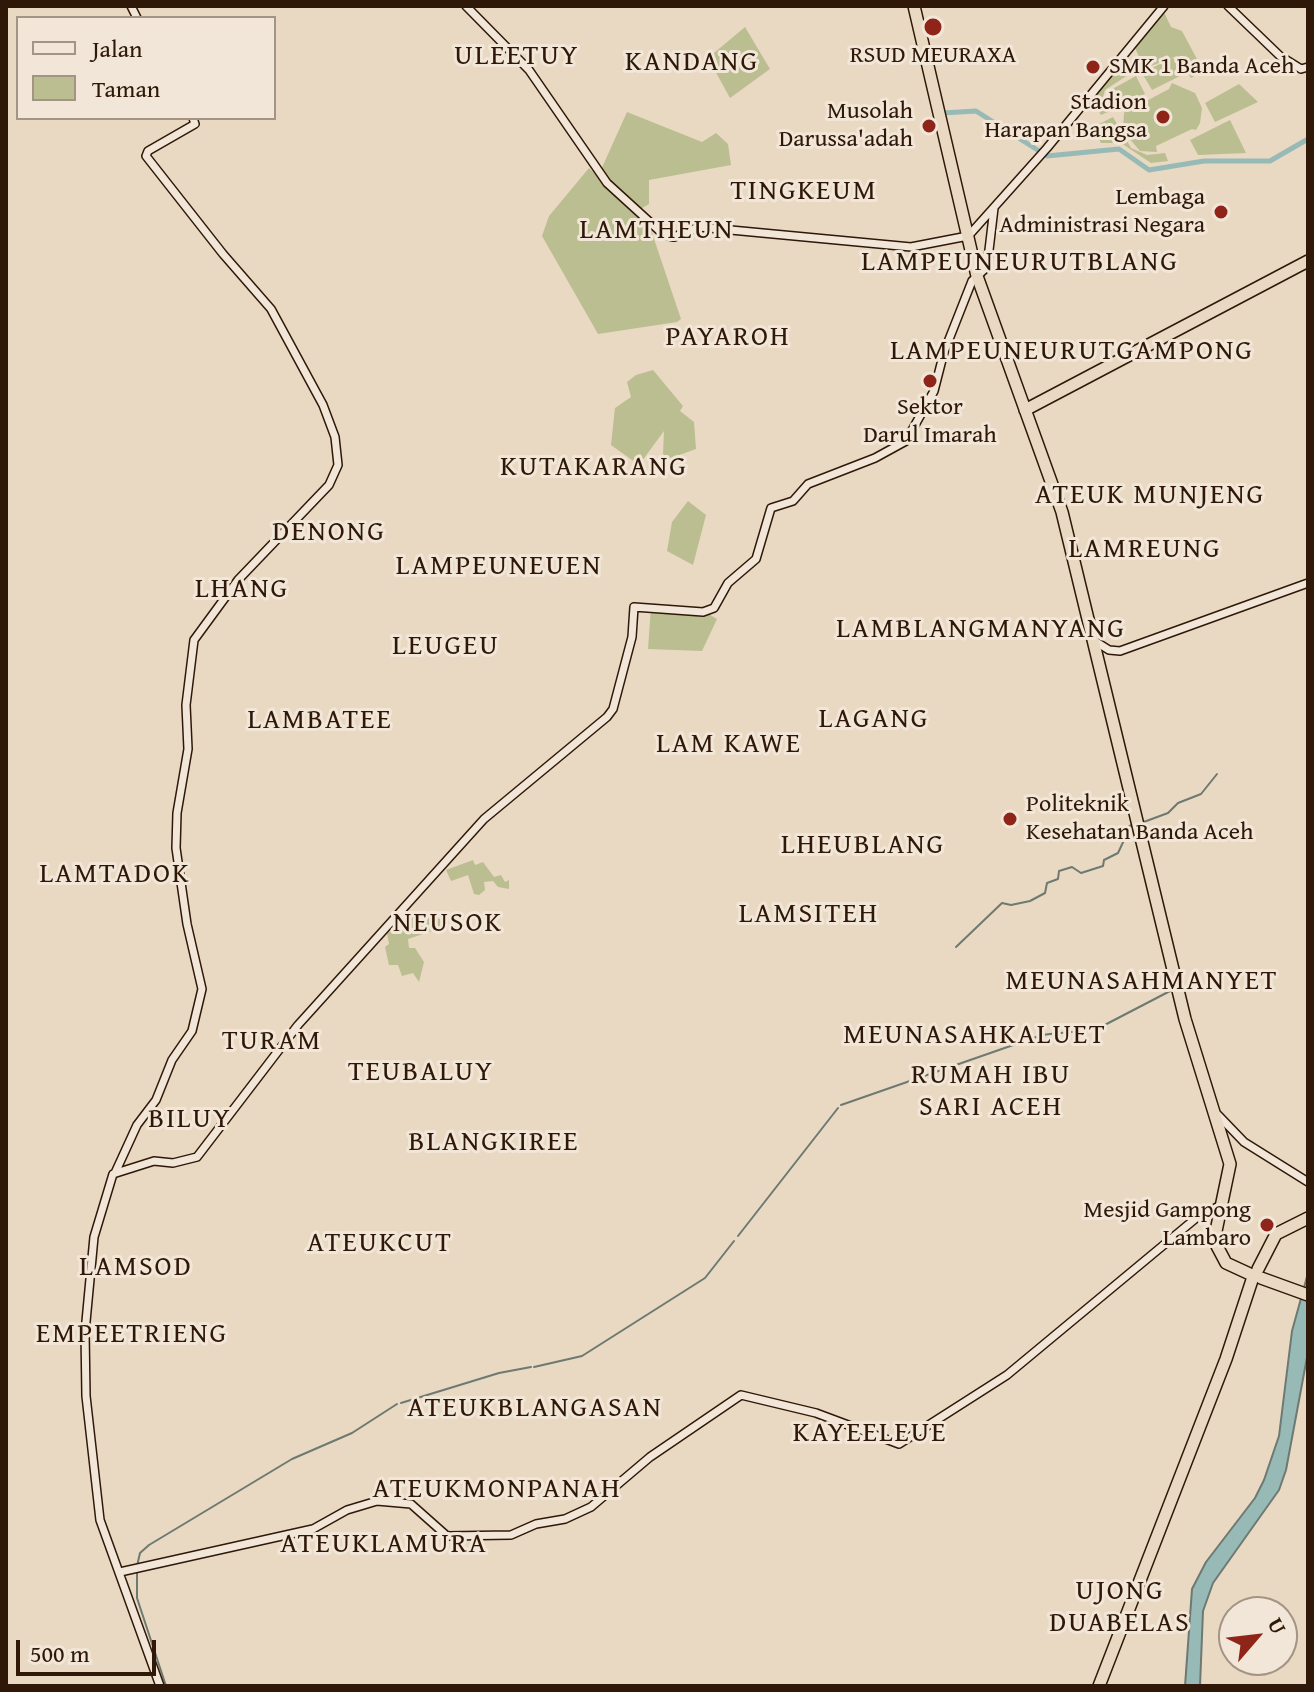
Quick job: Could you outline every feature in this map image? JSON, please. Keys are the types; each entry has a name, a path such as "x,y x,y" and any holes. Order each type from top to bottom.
{"highway":[{"path":"916,6 979,274 1062,512 1178,985 1230,1164 1219,1234 1221,1252 1235,1265 1258,1277"},
{"path":"1027,410 1306,263"},
{"path":"1206,1084 1233,1167 1221,1205 1216,1235 1220,1254 1233,1267 1302,1291"},
{"path":"1099,1686 1276,1234 1308,1220"}],"street":[{"path":"466,6 529,70 607,183 664,235 674,237 699,227 911,247 971,233 1161,7"},
{"path":"1228,6 1280,56 1301,69 1308,67"},
{"path":"160,1686 98,1514 85,1374 87,1300 98,1218 137,1125 156,1100 173,1057 192,1031 202,989 187,924 176,848 177,813 188,749 187,698 194,640 238,580 329,485 338,465 333,428 265,301 226,258 146,156 147,151 195,124 194,120"},
{"path":"115,1173 154,1161 173,1163 197,1157 298,1025 484,819 607,717 613,709 632,637 634,607 703,612 714,608 728,583 756,559 771,508 793,501 801,489 817,480 864,463 906,441 934,391 944,352 979,274 987,267 994,208"},
{"path":"1095,641 1120,651 1308,583"},
{"path":"1216,1113 1244,1142 1308,1182"},
{"path":"120,1572 313,1529 347,1510 377,1501 411,1504 449,1536 511,1535 591,1507 624,1476 741,1395 816,1413 898,1445 1007,1375 1191,1222 1209,1209 1221,1205"}],"green space":[{"path":"1164,12 1171,27 1182,31 1198,61 1203,60 1209,67 1191,78 1177,56 1148,67 1143,65 1135,48"},
{"path":"745,27 770,69 730,98 708,58"},
{"path":"1172,58 1178,60 1184,74 1152,90 1142,73"},
{"path":"1125,63 1128,75 1105,90 1103,97 1110,111 1101,115 1092,99"},
{"path":"1136,76 1145,94 1112,110 1107,92"},
{"name":"Stadion Harapan Bangsa","path":"1172,83 1195,93 1202,108 1200,123 1196,130 1192,129 1156,146 1157,152 1140,151 1123,131 1124,113 1129,106 1135,107 1169,89"},
{"path":"1239,84 1258,102 1215,122 1205,103"},
{"path":"627,112 702,142 716,133 728,144 731,165 649,180 649,204 639,210 600,172"},
{"path":"1113,117 1131,148 1147,155 1165,153 1168,161 1151,163 1121,143 1101,143 1093,127"},
{"path":"1230,120 1246,153 1198,155 1190,140"},
{"path":"589,168 650,227 681,319 677,322 598,334 542,236 549,216"},
{"path":"653,370 683,406 680,411 694,422 696,449 668,459 663,454 664,431 639,465 611,445 615,408 631,397 627,382 636,375"},
{"path":"688,501 706,515 693,565 667,551 672,522"},
{"path":"651,607 700,609 717,619 702,651 648,649"},
{"path":"473,860 475,865 483,862 494,877 501,875 505,882 509,880 509,889 498,887 493,881 484,882 485,890 479,895 474,894 468,875 451,881 446,870"},
{"path":"417,911 421,922 431,917 440,919 441,928 408,939 409,948 415,948 424,962 419,982 413,973 402,976 398,965 389,965 385,947 389,944 387,933 397,929 392,923 396,919 409,920 408,916"}],"water":[{"path":"1308,1273 1308,1352 1286,1470 1279,1490 1213,1583 1203,1611 1200,1686 1185,1686 1192,1589 1206,1562 1255,1498 1264,1480 1279,1436 1292,1331"}],"waterway":[{"path":"943,113 976,111 1047,156 1119,149 1149,170 1204,161 1270,161 1308,139"},
{"path":"1141,823 1168,813 1178,803 1201,794 1217,774"},
{"path":"956,947 1002,903 1011,905 1030,901 1045,893 1047,883 1058,879 1059,871 1072,867 1081,873 1103,866 1104,860 1118,853 1125,838 1123,829 1134,824"},
{"path":"1060,1033 1095,1030 1172,990"},
{"path":"841,1105 1042,1035 1058,1033"},
{"path":"738,1236 838,1108"},
{"path":"534,1367 582,1356 705,1278 734,1241"},
{"path":"401,1403 499,1373 531,1367"},
{"path":"137,1566 140,1553 149,1545 292,1459 352,1433 397,1404"},
{"path":"137,1572 137,1598 166,1686"}],"place":[{"name":"RSUD MEURAXA","path":"933,27"},
{"name":"SMK 1 Banda Aceh","path":"1093,67"},
{"name":"Stadion Harapan Bangsa","path":"1163,117"},
{"name":"Musolah Darussa'adah","path":"929,126"},
{"name":"Lembaga Administrasi Negara","path":"1221,212"},
{"name":"Sektor Darul Imarah","path":"930,381"},
{"name":"Politeknik Kesehatan Banda Aceh","path":"1010,819"},
{"name":"Mesjid Gampong Lambaro","path":"1267,1225"}],"district":[{"name":"ULEETUY","path":"517,57"},
{"name":"KANDANG","path":"692,63"},
{"name":"TINGKEUM","path":"804,192"},
{"name":"LAMTHEUN","path":"657,231"},
{"name":"LAMPEUNEURUTBLANG","path":"1020,263"},
{"name":"PAYAROH","path":"728,338"},
{"name":"LAMPEUNEURUTGAMPONG","path":"1072,352"},
{"name":"KUTAKARANG","path":"594,468"},
{"name":"ATEUK MUNJENG","path":"1150,496"},
{"name":"DENONG","path":"329,533"},
{"name":"LAMREUNG","path":"1145,550"},
{"name":"LAMPEUNEUEN","path":"499,567"},
{"name":"LHANG","path":"242,590"},
{"name":"LAMBLANGMANYANG","path":"981,630"},
{"name":"LEUGEU","path":"446,647"},
{"name":"LAGANG","path":"874,720"},
{"name":"LAMBATEE","path":"320,721"},
{"name":"LAM KAWE","path":"729,745"},
{"name":"LHEUBLANG","path":"863,846"},
{"name":"LAMTADOK","path":"115,875"},
{"name":"LAMSITEH","path":"809,915"},
{"name":"NEUSOK","path":"448,924"},
{"name":"MEUNASAHMANYET","path":"1142,982"},
{"name":"MEUNASAHKALUET","path":"975,1036"},
{"name":"TURAM","path":"272,1042"},
{"name":"TEUBALUY","path":"421,1073"},
{"name":"RUMAH IBU SARI ACEH","path":"991,1092"},
{"name":"BILUY","path":"190,1120"},
{"name":"BLANGKIREE","path":"494,1143"},
{"name":"ATEUKCUT","path":"380,1244"},
{"name":"LAMSOD","path":"136,1268"},
{"name":"EMPEETRIENG","path":"132,1335"},
{"name":"ATEUKBLANGASAN","path":"535,1409"},
{"name":"KAYEELEUE","path":"870,1434"},
{"name":"ATEUKMONPANAH","path":"497,1490"},
{"name":"ATEUKLAMURA","path":"384,1545"},
{"name":"UJONG DUABELAS","path":"1120,1608"}]}
